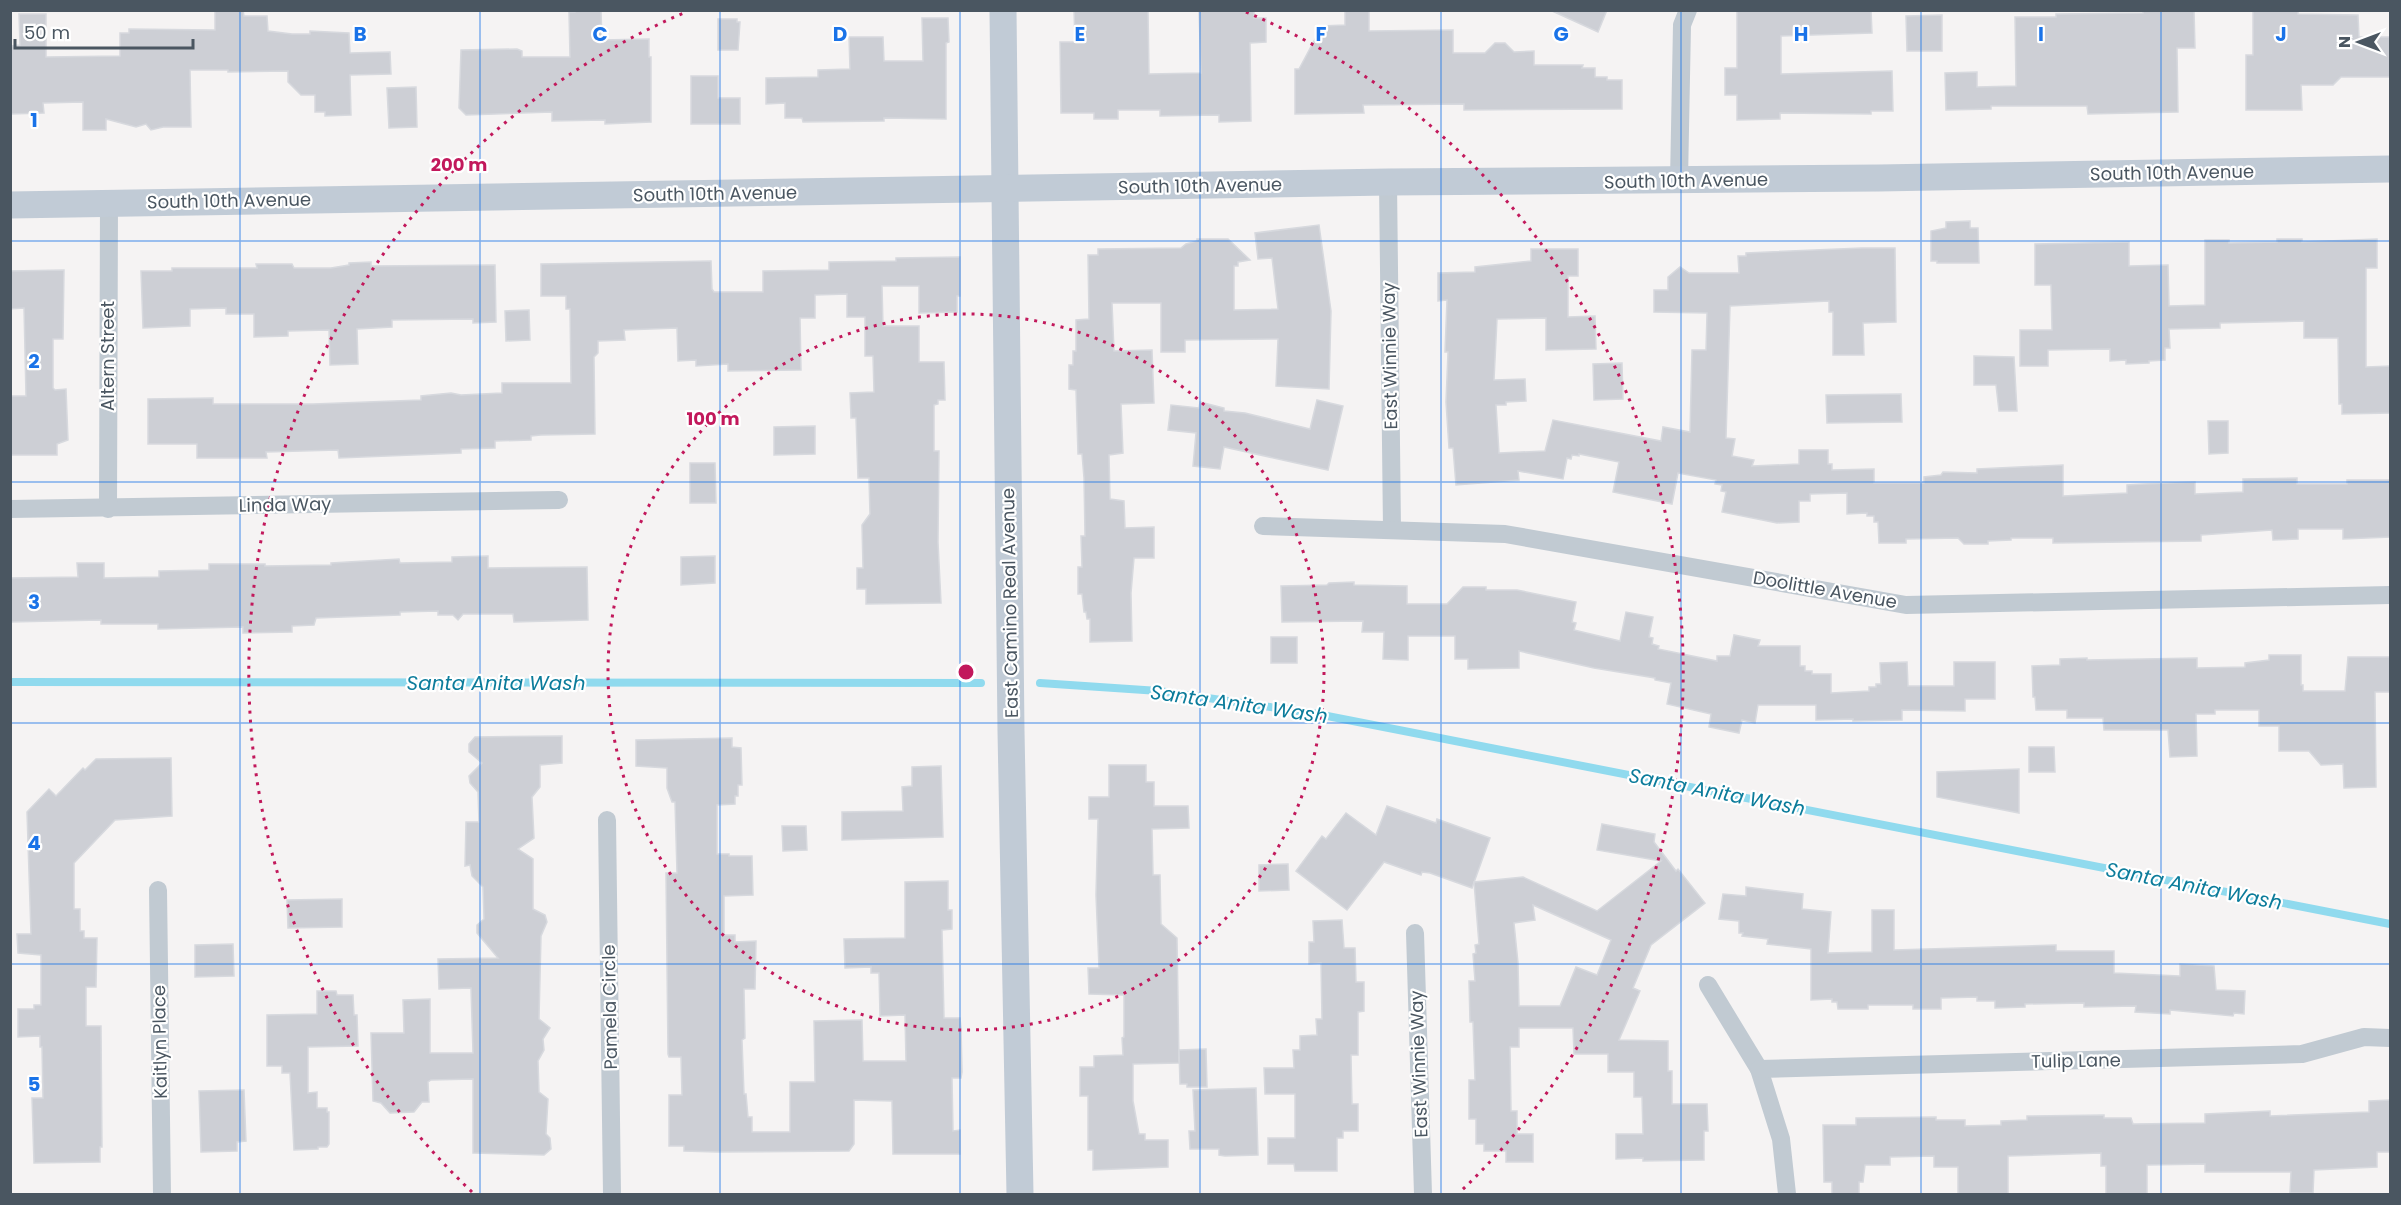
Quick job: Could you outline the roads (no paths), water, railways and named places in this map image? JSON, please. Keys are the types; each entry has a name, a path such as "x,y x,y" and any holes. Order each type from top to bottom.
{"street":[{"name":"East Camino Real Avenue","path":"1003,10 1011,731 1020,1194"},
{"path":"1679,181 1682,25 1688,10"},
{"name":"South 10th Avenue","path":"10,205 1388,182 1679,181 2391,169"},
{"name":"East Winnie Way","path":"1388,182 1392,530"},
{"name":"Altern Street","path":"108,509 109,203"},
{"name":"Linda Way","path":"10,509 559,500"},
{"name":"Doolittle Avenue","path":"1263,526 1505,534 1906,605 2391,595"},
{"name":"Pamela Circle","path":"607,820 612,1194"},
{"name":"Kaitlyn Place","path":"158,890 162,1194"},
{"name":"East Winnie Way","path":"1415,933 1423,1194"},
{"path":"1708,985 1759,1069 1781,1139 1787,1194"},
{"name":"Tulip Lane","path":"1759,1069 2302,1054 2364,1036 2391,1038"}],"waterway":[{"name":"Santa Anita Wash","path":"10,682 981,683"},
{"name":"Santa Anita Wash","path":"1040,683 1159,691 1312,713 2390,924"}]}
